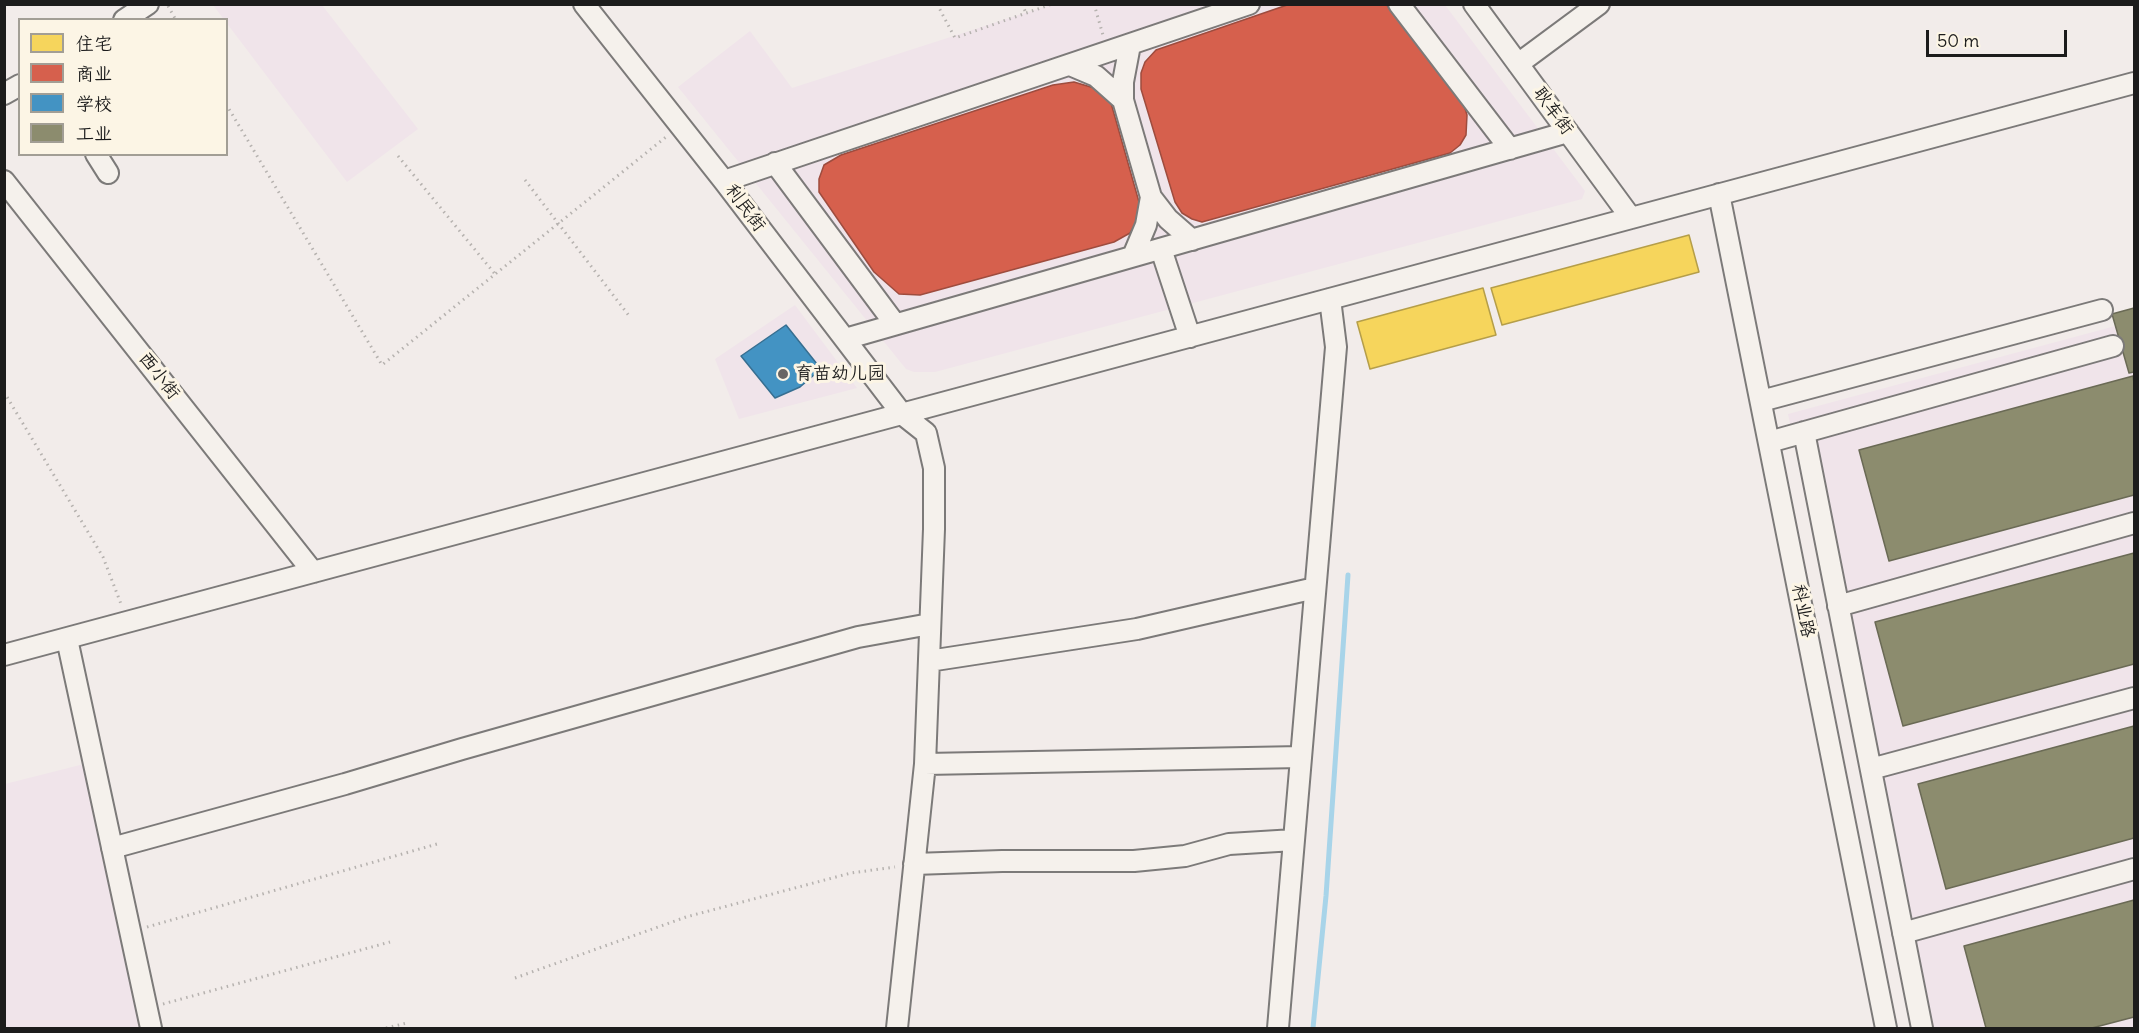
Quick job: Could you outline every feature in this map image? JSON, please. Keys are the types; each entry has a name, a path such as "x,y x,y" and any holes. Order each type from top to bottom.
{"street":[{"path":"127,18 148,4"},
{"path":"724,181 1249,4"},
{"path":"1399,4 1510,149"},
{"name":"耿车街","path":"1474,4 1631,218"},
{"path":"1518,64 1599,4"},
{"name":"利民街","path":"585,5 724,181 902,414 926,433 934,468 925,764 897,1029"},
{"path":"1130,45 1123,82 1123,100 1151,197 1168,219 1192,240"},
{"path":"1070,65 1096,76 1123,100"},
{"path":"4,655 2134,82"},
{"path":"4,94 18,86"},
{"path":"845,339 1568,132"},
{"path":"97,156 108,172"},
{"path":"775,164 895,324"},
{"name":"西小街","path":"4,180 313,572"},
{"name":"科业路","path":"1719,194 1886,1029"},
{"path":"1133,256 1146,225 1151,197"},
{"path":"1161,249 1190,337"},
{"path":"1278,1029 1336,347 1330,299"},
{"path":"1761,401 2102,310"},
{"path":"1769,442 2114,345"},
{"path":"1804,432 1922,1029"},
{"path":"1838,606 2134,524"},
{"path":"929,661 1137,629 1316,588"},
{"path":"112,848 345,784 858,637 930,624"},
{"path":"67,639 151,1029"},
{"path":"1871,769 2134,698"},
{"path":"925,764 1301,757"},
{"path":"914,864 1134,861 1185,855 1229,844 1294,840"},
{"path":"1903,933 2134,869"}],"path":[{"path":"167,4 175,18"},
{"path":"937,4 956,38 1052,4"},
{"path":"1022,4 1026,13"},
{"path":"1094,4 1107,52"},
{"path":"228,107 382,364 681,126"},
{"path":"398,156 495,274"},
{"path":"525,180 630,317"},
{"path":"5,395 103,557 128,622"},
{"path":"130,932 437,844"},
{"path":"515,978 686,917 851,873 914,864"},
{"path":"147,1008 390,942"},
{"path":"386,1029 406,1023"}],"shaded area":[{"path":"213,5 322,5 418,129 347,182 228,25 228,18 223,18"},
{"path":"1050,5 1445,5 1585,191 1582,199 935,372 914,372 906,369 678,87 750,31 792,88"},
{"name":"育苗幼儿园","path":"795,305 857,388 739,419 715,359"},
{"path":"2134,321 2134,1028 1915,1028 1788,414"},
{"path":"88,763 146,1028 5,1028 5,784"}],"building: 住宅":[{"path":"1689,235 1699,272 1502,325 1491,288"},
{"path":"1483,288 1496,335 1370,369 1357,322"}],"building: 商业":[{"path":"1290,4 1386,4 1464,105 1467,115 1466,135 1460,145 1450,153 1202,222 1192,219 1182,213 1175,202 1141,89 1141,73 1145,62 1156,50"},
{"path":"1074,82 1094,88 1111,103 1139,202 1138,220 1130,233 1114,242 920,295 899,294 874,272 819,192 819,179 824,165 841,155 1053,85"}],"building: 学校":[{"path":"786,325 821,369 800,387 775,398 741,356"}],"building: 工业":[{"path":"2134,308 2134,372 2129,373 2112,314"},
{"path":"2133,376 2134,495 1889,561 1859,450"},
{"path":"2134,553 2134,664 1903,726 1875,622"},
{"path":"2134,726 2134,838 1946,889 1918,784"},
{"path":"2134,900 2134,1017 2092,1028 1986,1028 1964,946"}],"waterway":[{"path":"1313,1028 1326,896 1348,575"}],"place":[{"name":"育苗幼儿园","path":"783,374"}]}
